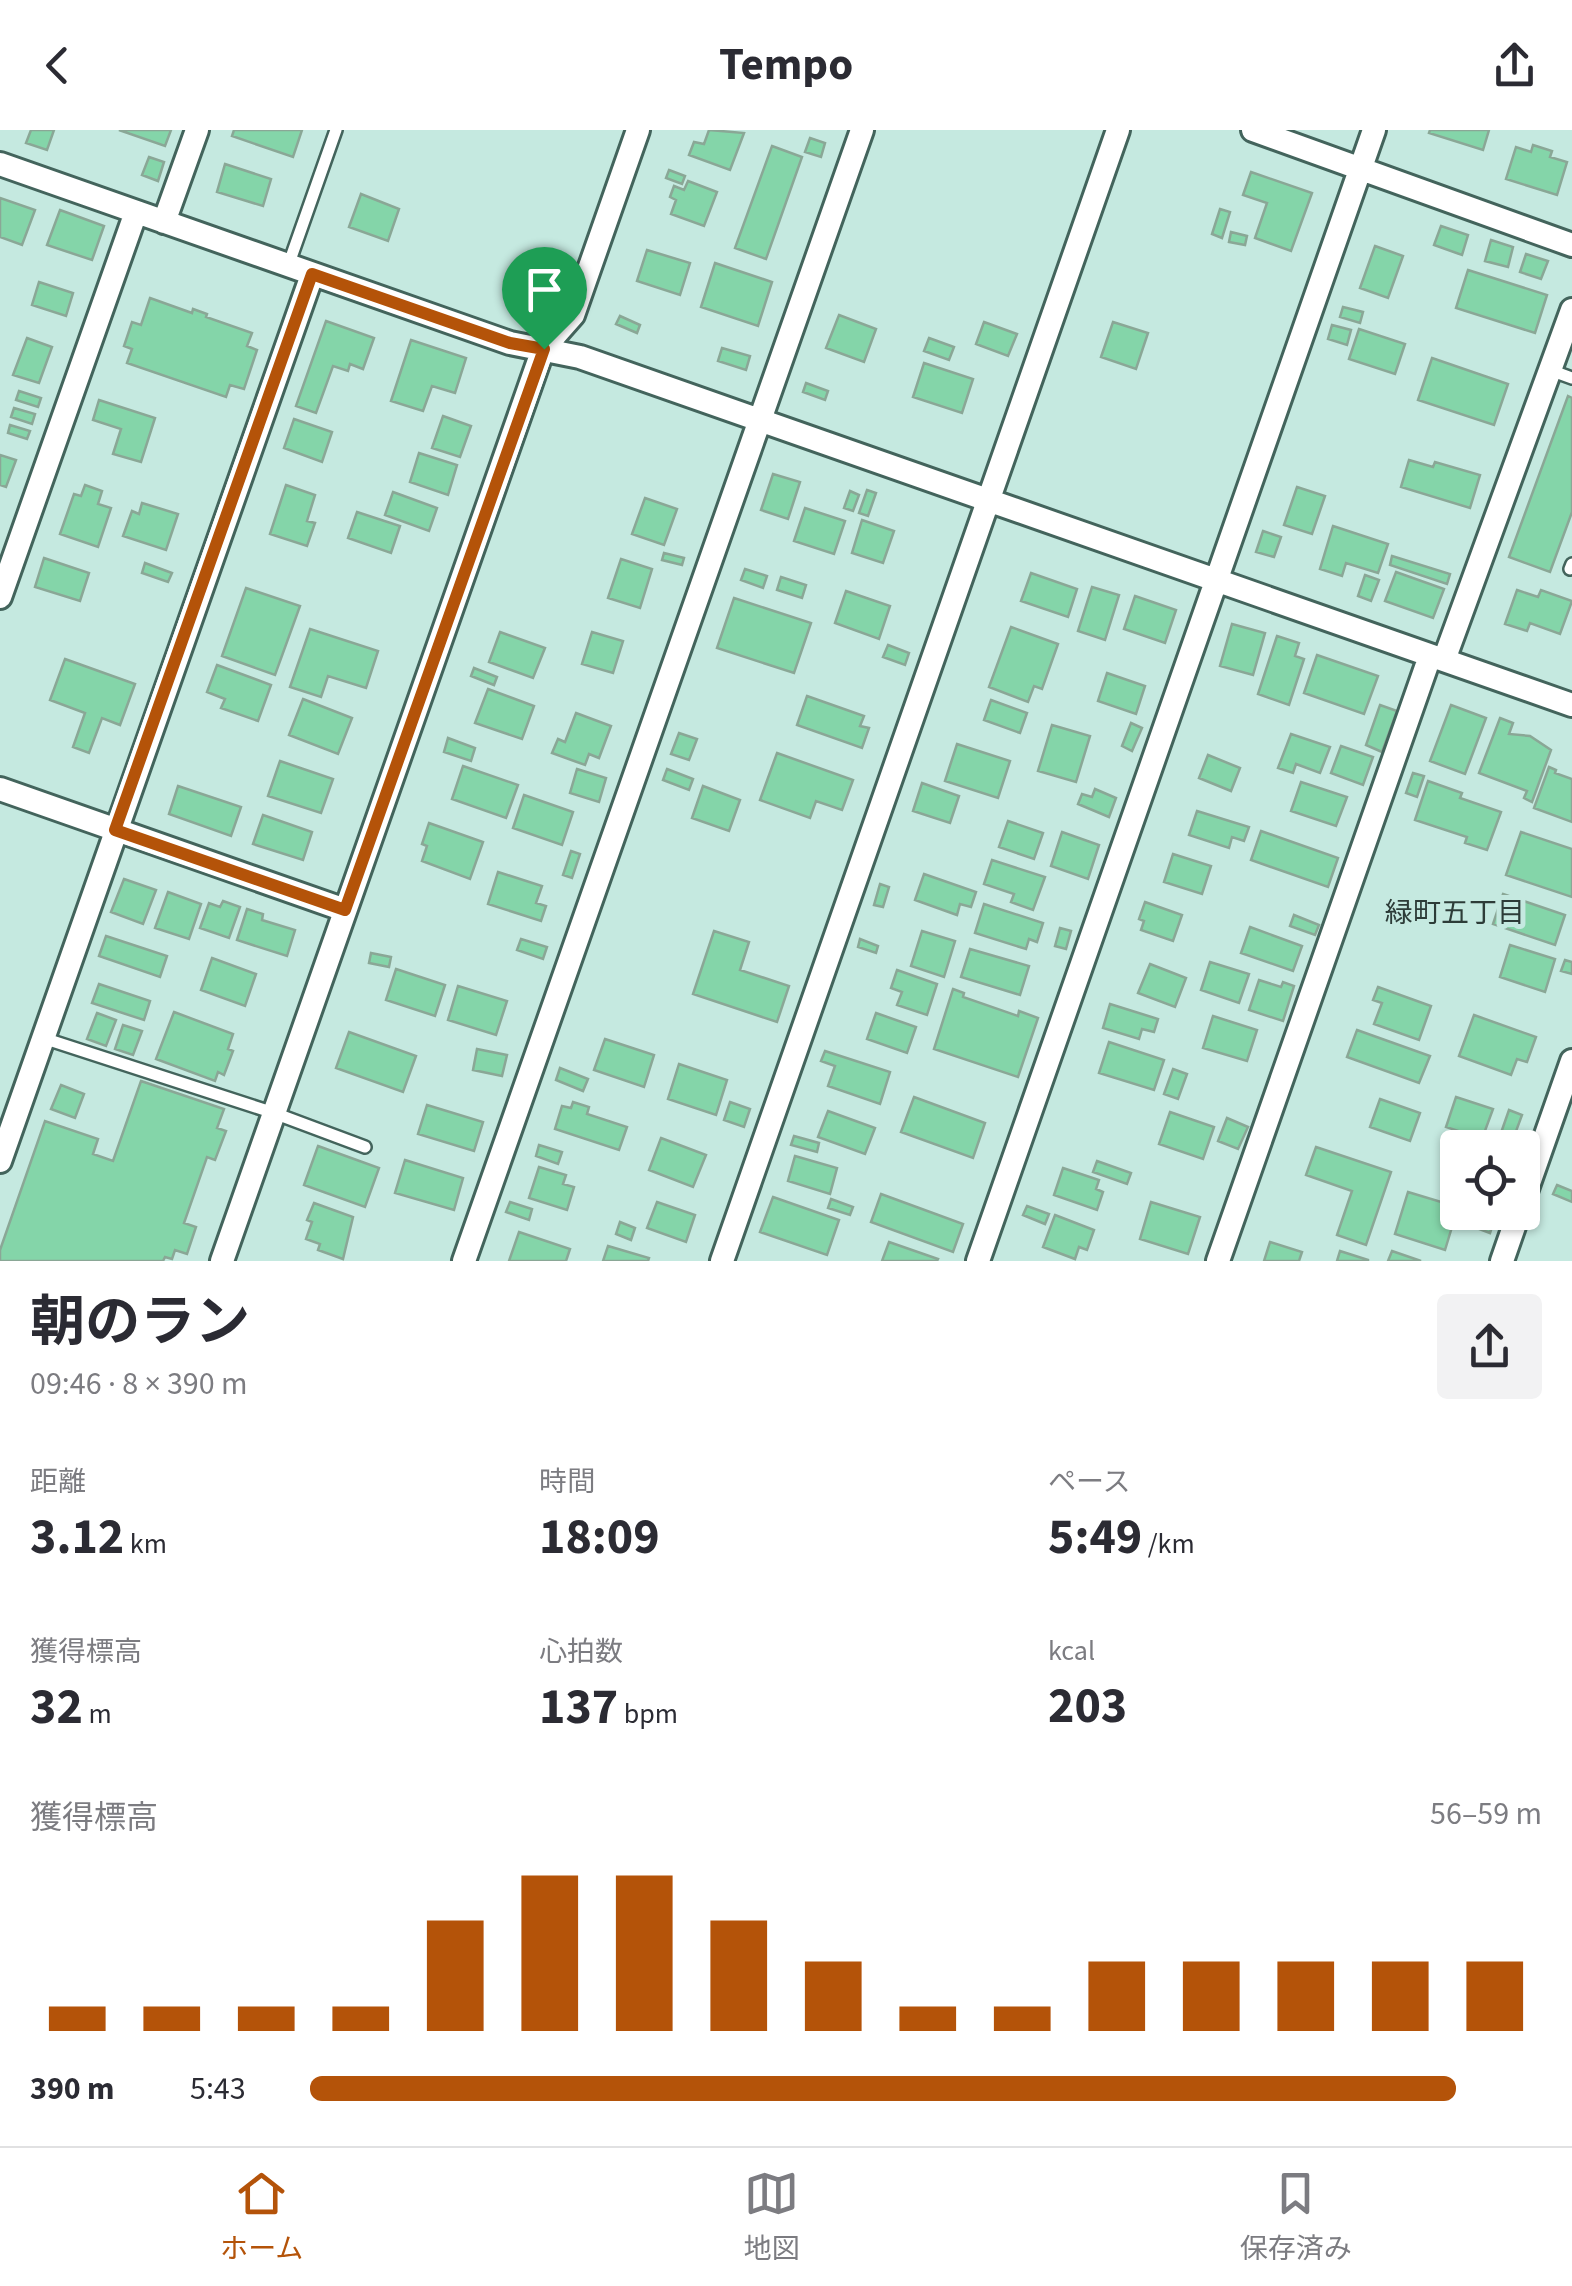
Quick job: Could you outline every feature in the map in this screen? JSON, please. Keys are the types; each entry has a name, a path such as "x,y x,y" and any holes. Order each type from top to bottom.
{"street":[{"path":"164,222 197,130"},
{"path":"222,1261 544,349 573,316 638,130"},
{"path":"464,1261 862,130"},
{"path":"722,1261 1118,130"},
{"path":"1253,130 1572,245"},
{"path":"978,1261 1374,130"},
{"path":"0,164 510,343 580,357 1572,705"},
{"path":"0,596 136,212"},
{"path":"0,1160 312,274"},
{"path":"1218,1261 1437,658 1561,374 1572,310"},
{"path":"0,790 345,910"},
{"path":"1540,1151 1572,1061"},
{"path":"1502,1261 1513,1230"}],"lane":[{"path":"288,266 336,130"},
{"path":"43,1038 274,1113 364,1147"}],"building":[{"path":"31,130 54,130 47,150 26,143"},
{"path":"119,130 171,130 165,146"},
{"path":"234,130 302,130 293,157 232,136"},
{"path":"709,130 744,133 730,170 689,155 694,142 704,144"},
{"path":"1489,130 1483,150 1429,133"},
{"path":"810,138 825,143 821,157 805,152"},
{"path":"1533,145 1552,151 1550,157 1567,162 1557,195 1506,179 1516,147 1531,152"},
{"path":"772,146 802,157 766,259 735,248"},
{"path":"149,157 164,162 158,181 142,175"},
{"path":"225,164 271,179 263,206 217,192"},
{"path":"669,170 685,176 682,184 666,178"},
{"path":"1251,172 1312,193 1291,251 1255,238 1267,203 1243,195"},
{"path":"688,181 717,192 704,226 671,214 676,200 670,197 674,186 684,190"},
{"path":"361,194 399,209 388,241 349,227"},
{"path":"0,198 35,210 22,245 0,237"},
{"path":"1220,209 1230,212 1222,238 1212,234"},
{"path":"60,210 104,226 92,260 47,245"},
{"path":"1441,226 1468,235 1462,255 1434,245"},
{"path":"1231,232 1247,236 1245,245 1229,242"},
{"path":"1491,240 1513,247 1508,267 1485,261"},
{"path":"1375,246 1403,256 1388,298 1360,288"},
{"path":"647,250 690,263 680,295 637,281"},
{"path":"1526,254 1548,261 1541,279 1520,272"},
{"path":"715,263 772,282 758,326 701,307"},
{"path":"1468,270 1547,295 1535,333 1456,308"},
{"path":"39,282 73,293 66,316 32,305"},
{"path":"150,298 192,313 193,309 252,333 247,346 257,350 244,389 230,385 226,397 127,363 132,349 124,346 132,322 141,325"},
{"path":"1343,307 1363,312 1360,323 1340,317"},
{"path":"839,315 876,329 864,362 826,348"},
{"path":"620,316 640,325 637,333 616,324"},
{"path":"326,321 374,338 363,369 350,364 348,371 333,366 316,413 296,406"},
{"path":"984,322 1017,334 1008,356 976,344"},
{"path":"1113,322 1148,333 1136,369 1101,357"},
{"path":"1332,325 1351,330 1347,345 1328,339"},
{"path":"1359,329 1405,344 1395,374 1349,359"},
{"path":"27,338 52,347 39,383 13,375"},
{"path":"929,338 954,347 949,360 924,351"},
{"path":"411,340 466,358 455,393 432,386 423,411 391,401"},
{"path":"722,348 750,356 746,370 718,361"},
{"path":"1432,358 1508,384 1494,425 1418,400"},
{"path":"924,363 973,379 962,413 913,397"},
{"path":"806,383 828,391 825,400 803,392"},
{"path":"19,391 41,398 38,407 16,400"},
{"path":"1568,396 1572,398 1572,512 1550,572 1509,557"},
{"path":"99,400 155,418 141,462 113,454 121,429 93,420"},
{"path":"14,408 35,414 32,424 11,417"},
{"path":"443,416 471,426 460,457 432,448"},
{"path":"294,419 332,432 322,462 284,448"},
{"path":"10,425 30,431 27,439 8,433"},
{"path":"419,453 457,465 448,495 410,482"},
{"path":"0,455 16,460 6,487 0,485"},
{"path":"1409,460 1433,467 1435,462 1480,475 1470,508 1401,487"},
{"path":"773,474 800,482 788,519 761,510"},
{"path":"85,485 102,491 98,504 111,508 98,547 60,534 74,494 81,496"},
{"path":"286,485 315,495 307,521 315,523 307,546 270,534"},
{"path":"1297,487 1325,496 1312,534 1284,525"},
{"path":"867,490 876,493 868,516 859,513"},
{"path":"850,491 859,495 853,511 844,508"},
{"path":"393,492 437,508 429,531 385,515"},
{"path":"645,498 677,509 664,545 632,534"},
{"path":"142,503 178,514 166,550 123,536 132,511 139,514"},
{"path":"805,508 845,521 834,554 794,541"},
{"path":"357,512 400,526 391,553 348,538"},
{"path":"862,520 894,531 883,563 852,553"},
{"path":"1333,526 1388,544 1378,573 1346,563 1342,576 1320,569"},
{"path":"1263,531 1281,537 1274,557 1256,552"},
{"path":"664,553 684,558 682,565 662,560"},
{"path":"1392,556 1450,574 1447,584 1390,565"},
{"path":"44,558 89,573 80,601 35,587"},
{"path":"621,559 652,569 640,608 608,598"},
{"path":"145,563 172,573 168,582 142,573"},
{"path":"745,569 767,576 763,588 741,580"},
{"path":"1396,572 1444,589 1433,618 1385,601"},
{"path":"1031,573 1077,589 1068,617 1021,601"},
{"path":"1365,575 1379,580 1371,601 1358,596"},
{"path":"781,577 806,585 802,598 777,590"},
{"path":"1092,587 1119,595 1105,640 1078,631"},
{"path":"246,588 300,606 275,675 222,656"},
{"path":"1517,590 1538,597 1541,590 1572,601 1560,634 1530,623 1527,631 1505,624"},
{"path":"846,591 890,606 879,639 835,623"},
{"path":"1135,596 1176,610 1165,643 1124,629"},
{"path":"734,598 811,623 794,673 717,648"},
{"path":"1232,624 1265,633 1253,675 1220,666"},
{"path":"1011,627 1058,644 1042,689 1034,686 1028,702 989,687"},
{"path":"310,629 378,651 366,688 328,676 321,697 290,687"},
{"path":"500,632 545,648 533,678 489,662"},
{"path":"592,632 623,641 613,673 582,664"},
{"path":"1277,636 1299,643 1295,656 1304,659 1289,705 1258,694"},
{"path":"888,645 909,653 905,665 883,657"},
{"path":"1317,655 1378,676 1364,714 1304,693"},
{"path":"65,659 135,684 120,725 102,718 89,753 73,747 85,713 50,700"},
{"path":"217,665 271,685 258,721 221,708 225,699 207,692"},
{"path":"474,668 497,677 494,685 471,676"},
{"path":"1107,673 1145,686 1136,714 1098,701"},
{"path":"488,689 534,706 522,739 475,723"},
{"path":"807,696 864,716 860,726 869,728 862,748 797,725"},
{"path":"303,699 352,718 338,754 289,735"},
{"path":"991,700 1027,713 1020,733 984,720"},
{"path":"1380,705 1397,711 1382,752 1366,745"},
{"path":"1451,705 1486,718 1465,774 1430,761"},
{"path":"576,713 611,726 599,758 589,754 585,765 552,753 558,739 565,742"},
{"path":"1500,718 1513,723 1509,734 1530,736 1551,750 1532,802 1524,798 1527,791 1479,773"},
{"path":"1131,723 1142,728 1132,751 1122,746"},
{"path":"1052,725 1090,736 1076,782 1038,771"},
{"path":"679,733 697,739 689,760 671,754"},
{"path":"1291,734 1330,747 1320,773 1296,764 1293,773 1278,768"},
{"path":"448,738 475,748 471,761 444,752"},
{"path":"957,744 1010,761 998,798 945,781"},
{"path":"1341,746 1373,757 1363,785 1331,773"},
{"path":"777,753 853,780 842,810 816,801 810,818 760,800"},
{"path":"1208,755 1240,768 1231,791 1199,778"},
{"path":"280,761 333,779 321,813 268,796"},
{"path":"463,766 518,785 506,818 452,799"},
{"path":"1549,767 1572,779 1572,822 1534,808"},
{"path":"577,769 606,778 599,802 570,793"},
{"path":"667,769 693,779 689,790 663,780"},
{"path":"1413,773 1424,776 1417,797 1406,793"},
{"path":"1428,781 1462,793 1460,798 1501,812 1487,850 1465,843 1467,837 1415,820"},
{"path":"1301,782 1347,797 1336,826 1291,811"},
{"path":"922,783 959,796 950,823 913,811"},
{"path":"178,786 241,807 231,836 169,814"},
{"path":"703,786 740,800 729,831 692,818"},
{"path":"1095,789 1116,798 1109,817 1078,804 1082,794 1092,797"},
{"path":"524,795 573,812 562,845 513,828"},
{"path":"1197,811 1249,827 1244,841 1232,837 1229,848 1189,835"},
{"path":"263,815 312,832 303,860 253,844"},
{"path":"1008,821 1043,833 1034,859 999,847"},
{"path":"429,823 483,842 470,879 422,861 427,846 422,844"},
{"path":"1261,831 1338,858 1328,887 1251,860"},
{"path":"1062,832 1099,845 1088,879 1051,866"},
{"path":"1521,832 1572,849 1572,897 1506,875"},
{"path":"571,851 580,854 572,878 563,875"},
{"path":"1173,854 1211,866 1202,894 1164,882"},
{"path":"992,860 1045,877 1033,910 1011,902 1014,894 984,884"},
{"path":"498,872 542,886 536,903 546,906 541,921 488,904"},
{"path":"924,874 976,892 971,907 960,904 957,915 915,900"},
{"path":"124,879 156,890 143,924 111,912"},
{"path":"880,884 889,887 883,907 874,905"},
{"path":"168,892 201,904 189,939 155,928"},
{"path":"1503,894 1565,915 1555,945 1493,924"},
{"path":"223,901 240,907 229,938 200,928 209,903 220,907"},
{"path":"1145,902 1182,915 1173,941 1141,930 1144,921 1139,919"},
{"path":"984,904 1043,923 1037,942 1029,939 1026,949 975,933"},
{"path":"247,909 263,914 262,920 295,930 287,956 237,940"},
{"path":"1294,915 1319,925 1315,935 1290,926"},
{"path":"1250,927 1302,946 1293,971 1241,953"},
{"path":"1060,928 1071,931 1066,949 1055,946"},
{"path":"714,931 749,942 740,970 789,986 777,1022 693,994"},
{"path":"922,931 955,941 944,977 911,966"},
{"path":"106,936 167,956 160,977 99,956"},
{"path":"521,939 547,947 543,959 517,950"},
{"path":"860,939 878,946 876,953 858,947"},
{"path":"1510,945 1555,959 1545,992 1500,977"},
{"path":"970,949 1029,966 1020,995 961,977"},
{"path":"371,953 391,957 389,967 369,963"},
{"path":"212,958 256,974 245,1006 201,990"},
{"path":"1565,960 1572,962 1572,974 1561,971"},
{"path":"1210,962 1249,974 1239,1003 1201,990"},
{"path":"1150,964 1186,978 1175,1007 1138,993"},
{"path":"396,969 445,985 435,1016 386,1000"},
{"path":"897,970 937,984 927,1015 897,1005 902,992 891,988"},
{"path":"1259,980 1281,987 1283,982 1294,986 1283,1021 1249,1010"},
{"path":"99,984 150,1001 144,1020 92,1003"},
{"path":"458,986 507,1001 496,1035 448,1020"},
{"path":"1378,987 1431,1006 1419,1040 1374,1024 1382,1003 1373,1000"},
{"path":"953,989 964,993 963,997 1018,1016 1019,1011 1038,1018 1018,1077 934,1049"},
{"path":"1110,1004 1158,1019 1154,1032 1142,1029 1139,1039 1103,1028"},
{"path":"174,1012 233,1034 228,1049 233,1051 224,1075 218,1072 215,1081 156,1059"},
{"path":"97,1013 116,1020 106,1046 87,1039"},
{"path":"876,1013 916,1027 907,1053 867,1039"},
{"path":"1474,1015 1536,1037 1527,1062 1517,1059 1511,1075 1459,1056"},
{"path":"1213,1016 1257,1030 1247,1061 1203,1048"},
{"path":"123,1025 142,1031 133,1055 115,1049"},
{"path":"1357,1030 1430,1056 1419,1083 1347,1057"},
{"path":"349,1032 416,1056 403,1092 336,1068"},
{"path":"605,1039 654,1055 644,1087 594,1070"},
{"path":"1109,1042 1164,1060 1154,1090 1099,1073"},
{"path":"477,1049 507,1055 502,1076 473,1070"},
{"path":"825,1051 890,1072 880,1104 828,1086 835,1066 821,1061"},
{"path":"679,1064 727,1080 716,1115 668,1099"},
{"path":"560,1068 588,1079 583,1091 556,1080"},
{"path":"1173,1069 1187,1074 1178,1099 1164,1094"},
{"path":"141,1081 224,1109 217,1128 226,1131 215,1160 207,1157 184,1223 196,1227 187,1254 175,1250 172,1259 165,1257 163,1261 0,1261 0,1250 45,1121 98,1139 93,1154 113,1161"},
{"path":"61,1085 84,1094 75,1118 51,1109"},
{"path":"914,1097 985,1123 973,1158 901,1132"},
{"path":"1456,1097 1493,1109 1485,1130 1446,1127"},
{"path":"1380,1099 1420,1113 1410,1141 1370,1127"},
{"path":"573,1102 589,1107 587,1114 627,1127 619,1150 555,1129 562,1106 571,1108"},
{"path":"730,1102 750,1109 744,1127 724,1120"},
{"path":"427,1105 483,1122 474,1151 418,1134"},
{"path":"1509,1110 1522,1115 1516,1130 1502,1130"},
{"path":"828,1111 875,1128 865,1154 818,1137"},
{"path":"1170,1112 1214,1127 1203,1159 1159,1144"},
{"path":"1227,1118 1248,1127 1238,1149 1218,1141"},
{"path":"794,1136 819,1143 817,1152 791,1145"},
{"path":"661,1138 706,1155 693,1187 649,1170"},
{"path":"539,1145 562,1152 558,1164 536,1156"},
{"path":"318,1146 379,1168 365,1207 304,1185"},
{"path":"1316,1147 1391,1172 1366,1245 1337,1235 1352,1191 1306,1175"},
{"path":"795,1156 837,1168 830,1194 788,1181"},
{"path":"405,1160 463,1178 454,1210 395,1193"},
{"path":"1097,1161 1131,1173 1127,1184 1093,1172"},
{"path":"539,1167 566,1175 563,1184 574,1187 567,1210 529,1198"},
{"path":"1063,1168 1099,1180 1096,1189 1103,1192 1097,1210 1054,1195"},
{"path":"1557,1185 1572,1191 1572,1202 1553,1194"},
{"path":"1408,1192 1440,1202 1440,1230 1451,1230 1445,1250 1395,1234"},
{"path":"881,1194 963,1224 953,1252 871,1222"},
{"path":"773,1197 839,1220 827,1255 760,1232"},
{"path":"831,1199 853,1207 850,1215 828,1208"},
{"path":"510,1202 532,1209 529,1220 506,1212"},
{"path":"657,1202 695,1215 686,1242 647,1228"},
{"path":"1151,1202 1200,1217 1188,1254 1140,1239"},
{"path":"314,1203 353,1217 343,1259 318,1250 320,1244 306,1239 312,1222 307,1220"},
{"path":"1027,1206 1049,1214 1045,1224 1023,1215"},
{"path":"1055,1215 1094,1230 1087,1250 1079,1247 1075,1259 1043,1247"},
{"path":"620,1222 635,1228 631,1240 616,1234"},
{"path":"519,1232 570,1249 566,1261 509,1261"},
{"path":"889,1242 938,1259 882,1261"},
{"path":"1270,1242 1302,1252 1299,1261 1264,1261"},
{"path":"608,1246 649,1258 648,1261 603,1261"},
{"path":"1340,1251 1368,1260 1368,1261 1337,1261"},
{"path":"1392,1251 1421,1261 1388,1261"}],"district":[{"name":"緑町五丁目","path":"1455,913"}],"route":[{"path":"312,274 510,343 544,349 345,910 115,830 312,274"}]}
